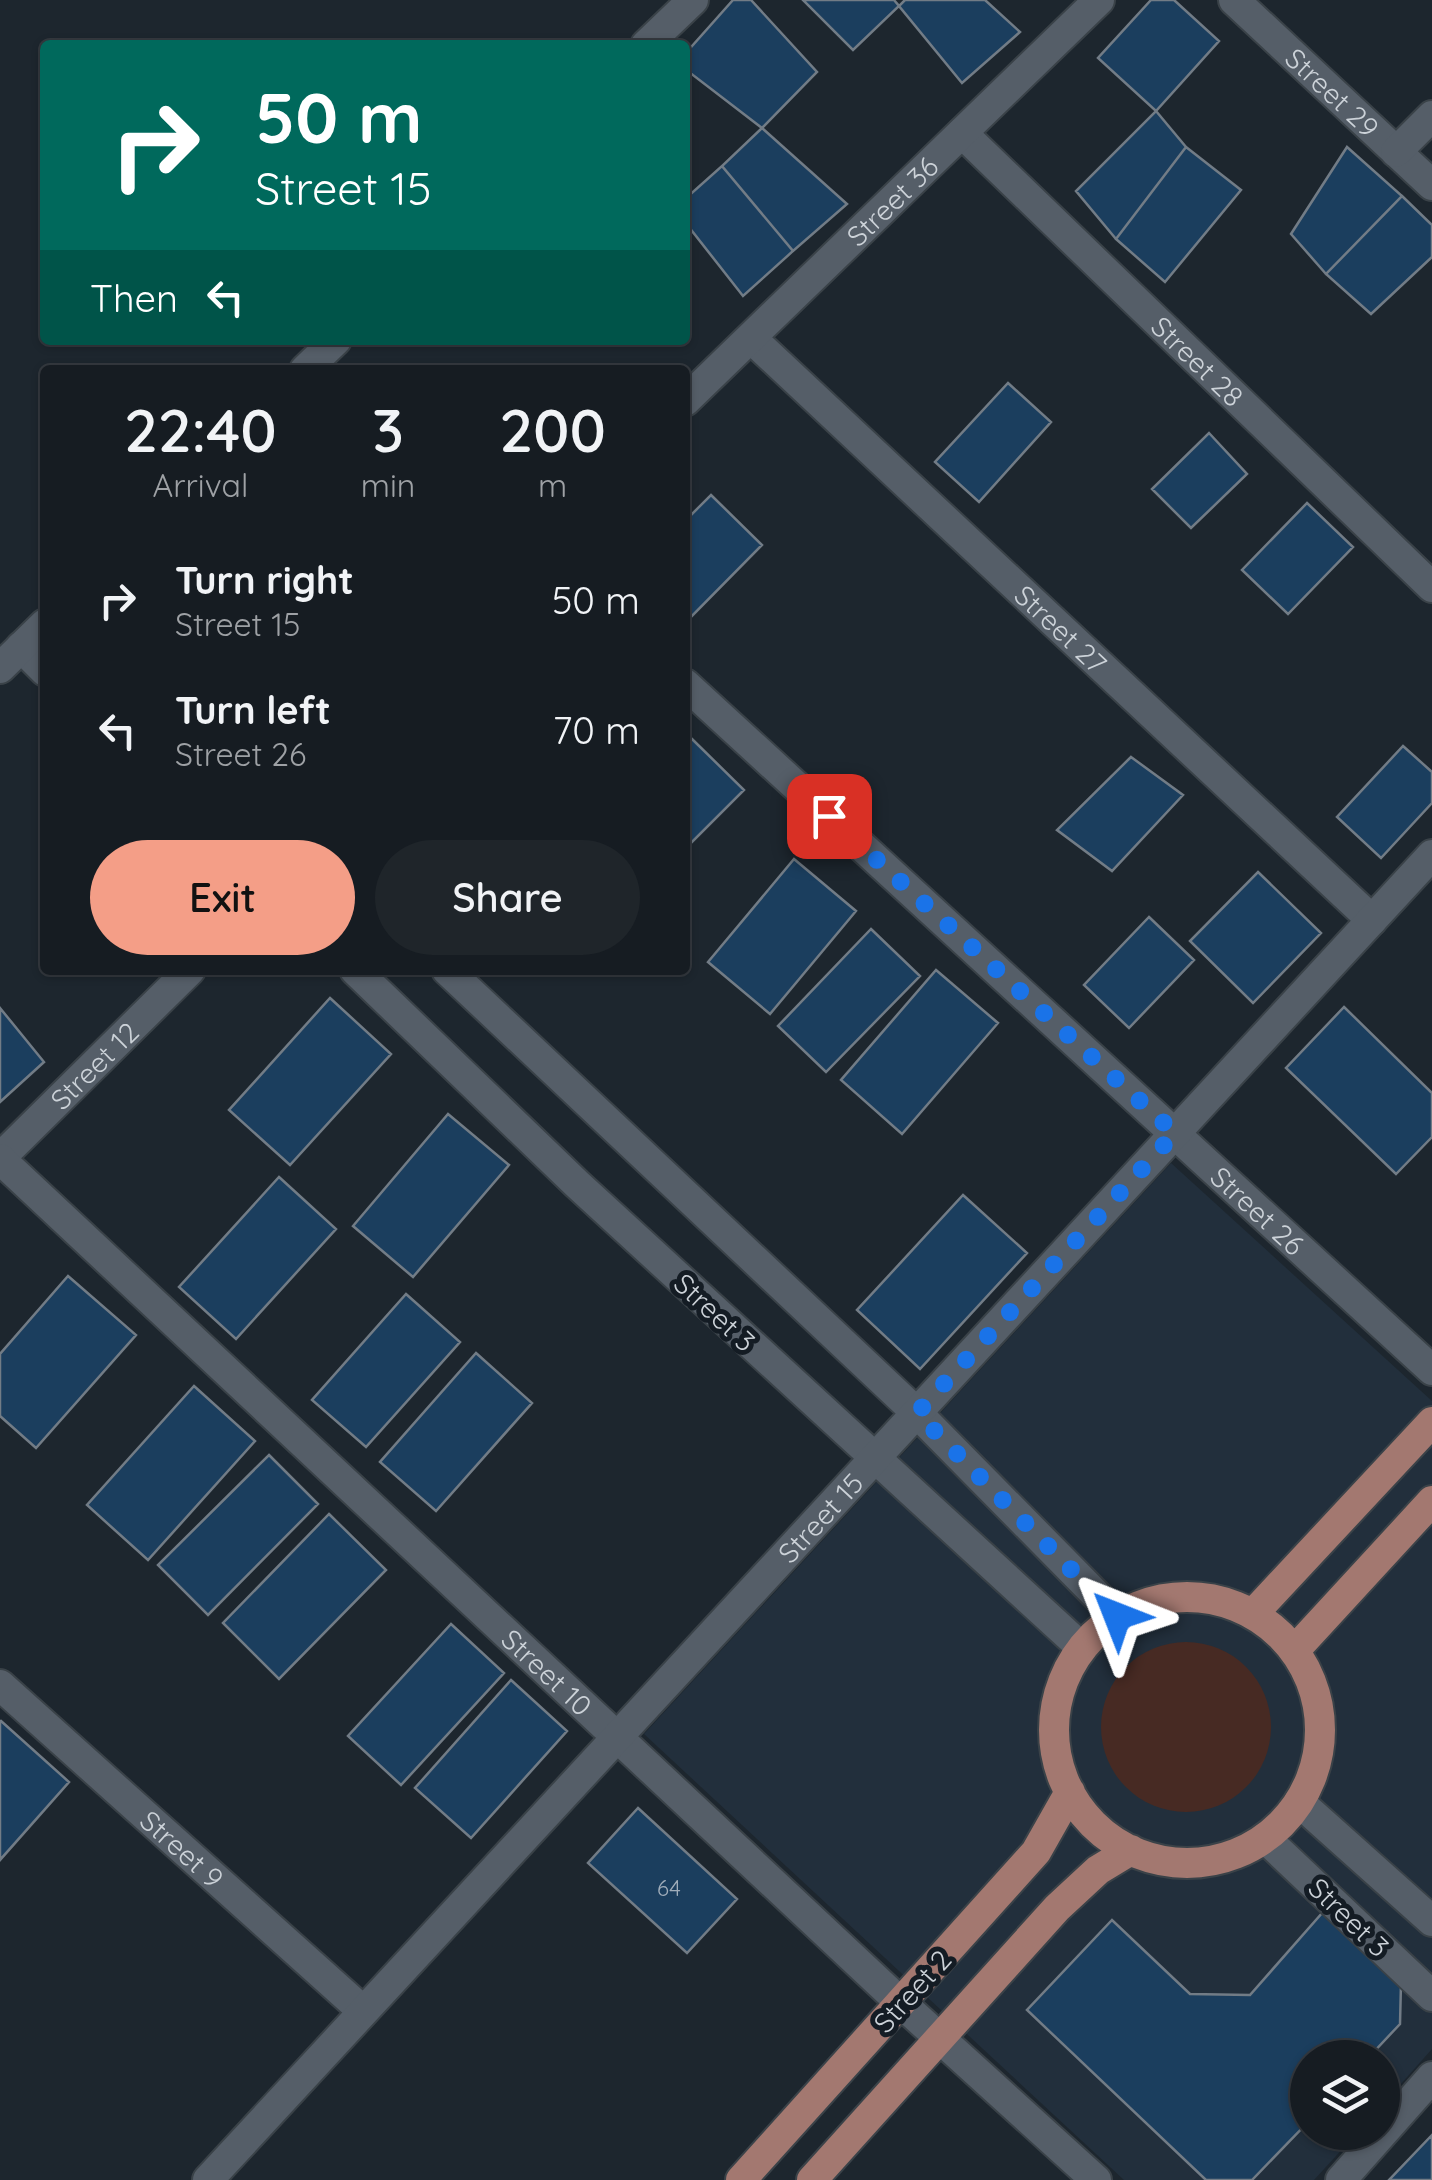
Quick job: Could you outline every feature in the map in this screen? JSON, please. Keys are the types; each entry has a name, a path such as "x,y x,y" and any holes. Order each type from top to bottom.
{"main road":[{"path":"1253,1614 1432,1422"},
{"path":"1294,1650 1432,1501"},
{"path":"1154,1600 1215,1600 1253,1614 1276,1630 1294,1650 1314,1692 1320,1725 1317,1760 1299,1802 1265,1838 1223,1858 1176,1862 1130,1850 1112,1840 1081,1810 1056,1756 1054,1718 1063,1681 1082,1647 1117,1616 1154,1600"},
{"name":"Street 2","path":"741,2180 1036,1852 1070,1792"},
{"name":"Street 2","path":"812,2180 1058,1908 1098,1870 1130,1850"}],"street":[{"path":"651,40 693,0"},
{"name":"Street 36","path":"690,397 1099,0"},
{"name":"Street 29","path":"1234,0 1432,185"},
{"path":"1396,152 1432,116"},
{"name":"Street 28","path":"962,133 1432,586"},
{"name":"Street 27","path":"751,338 1372,920"},
{"path":"40,629 10,657 40,668"},
{"name":"Street 26","path":"690,689 1432,1370"},
{"name":"Street 15","path":"208,2180 1432,855"},
{"name":"Street 12","path":"0,1158 185,975"},
{"name":"Street 3","path":"360,975 577,1184 1082,1647"},
{"path":"452,975 917,1413 1117,1616"},
{"name":"Street 10","path":"0,1158 901,2003 1096,2180"},
{"name":"Street 9","path":"0,1685 363,2011"},
{"name":"Street 3","path":"1299,1802 1432,1921"},
{"name":"Street 3","path":"1265,1838 1432,1996"},
{"path":"1341,2180 1432,2077"}],"shaded area":[{"path":"1171,1163 1432,1401 1432,2049 1400,2085 1400,2040 1290,2040 1290,2150 1341,2150 1314,2180 1124,2180 644,1734"},
{"path":"1186,1642 1219,1648 1246,1667 1265,1694 1271,1727 1265,1760 1246,1787 1219,1806 1186,1812 1153,1806 1126,1787 1107,1760 1101,1727 1107,1694 1126,1667 1153,1648"}],"building":[{"path":"733,0 751,0 817,72 762,128 690,73 690,48"},
{"path":"803,0 894,0 899,6 853,50"},
{"path":"905,0 985,0 1020,32 962,83 899,6"},
{"path":"1151,0 1174,0 1219,41 1156,111 1098,58"},
{"path":"1156,111 1186,147 1116,239 1076,191"},
{"path":"762,128 847,204 793,251 722,166"},
{"path":"1186,147 1241,190 1165,282 1116,239"},
{"path":"1347,147 1402,196 1326,274 1291,234"},
{"path":"722,166 793,251 743,296 690,228 690,195"},
{"path":"1402,196 1432,225 1432,257 1371,314 1326,274"},
{"path":"1008,383 1051,422 979,502 935,462"},
{"path":"1209,433 1247,474 1191,528 1152,489"},
{"path":"711,495 762,545 690,618 690,516"},
{"path":"1307,503 1353,547 1288,614 1242,570"},
{"path":"690,741 744,790 690,844"},
{"path":"1403,746 1432,772 1432,803 1381,858 1337,817"},
{"path":"1131,757 1183,795 1112,871 1057,830"},
{"path":"794,859 856,911 770,1014 708,962"},
{"path":"1258,872 1321,933 1253,1003 1190,941"},
{"path":"1149,917 1194,960 1129,1028 1084,985"},
{"path":"871,929 920,976 826,1072 778,1026"},
{"path":"936,970 998,1023 902,1134 841,1080"},
{"path":"330,998 391,1054 290,1165 229,1110"},
{"path":"1344,1007 1432,1093 1432,1137 1396,1174 1286,1068"},
{"path":"0,1008 44,1062 0,1102"},
{"path":"448,1114 509,1165 413,1277 353,1226"},
{"path":"279,1177 336,1229 236,1339 179,1287"},
{"path":"963,1195 1027,1253 920,1369 857,1310"},
{"path":"68,1276 136,1335 36,1448 0,1416 0,1354"},
{"path":"406,1294 460,1342 366,1447 312,1400"},
{"path":"476,1353 532,1403 436,1511 380,1462"},
{"path":"194,1386 255,1441 148,1560 87,1505"},
{"path":"269,1455 318,1504 208,1615 158,1565"},
{"path":"329,1514 386,1570 279,1679 223,1623"},
{"path":"451,1624 504,1673 401,1785 348,1736"},
{"path":"511,1680 567,1731 471,1838 415,1788"},
{"path":"0,1722 69,1782 0,1860"},
{"path":"638,1808 737,1899 687,1953 588,1863"},
{"path":"1323,1912 1401,1983 1400,2024 1385,2040 1290,2040 1290,2141 1252,2180 1206,2180 1027,2010 1112,1920 1190,1994 1250,1995"},
{"path":"1432,2135 1432,2180 1389,2180"}],"route":[{"path":"829,816 1175,1133 917,1413 1117,1616"}]}
